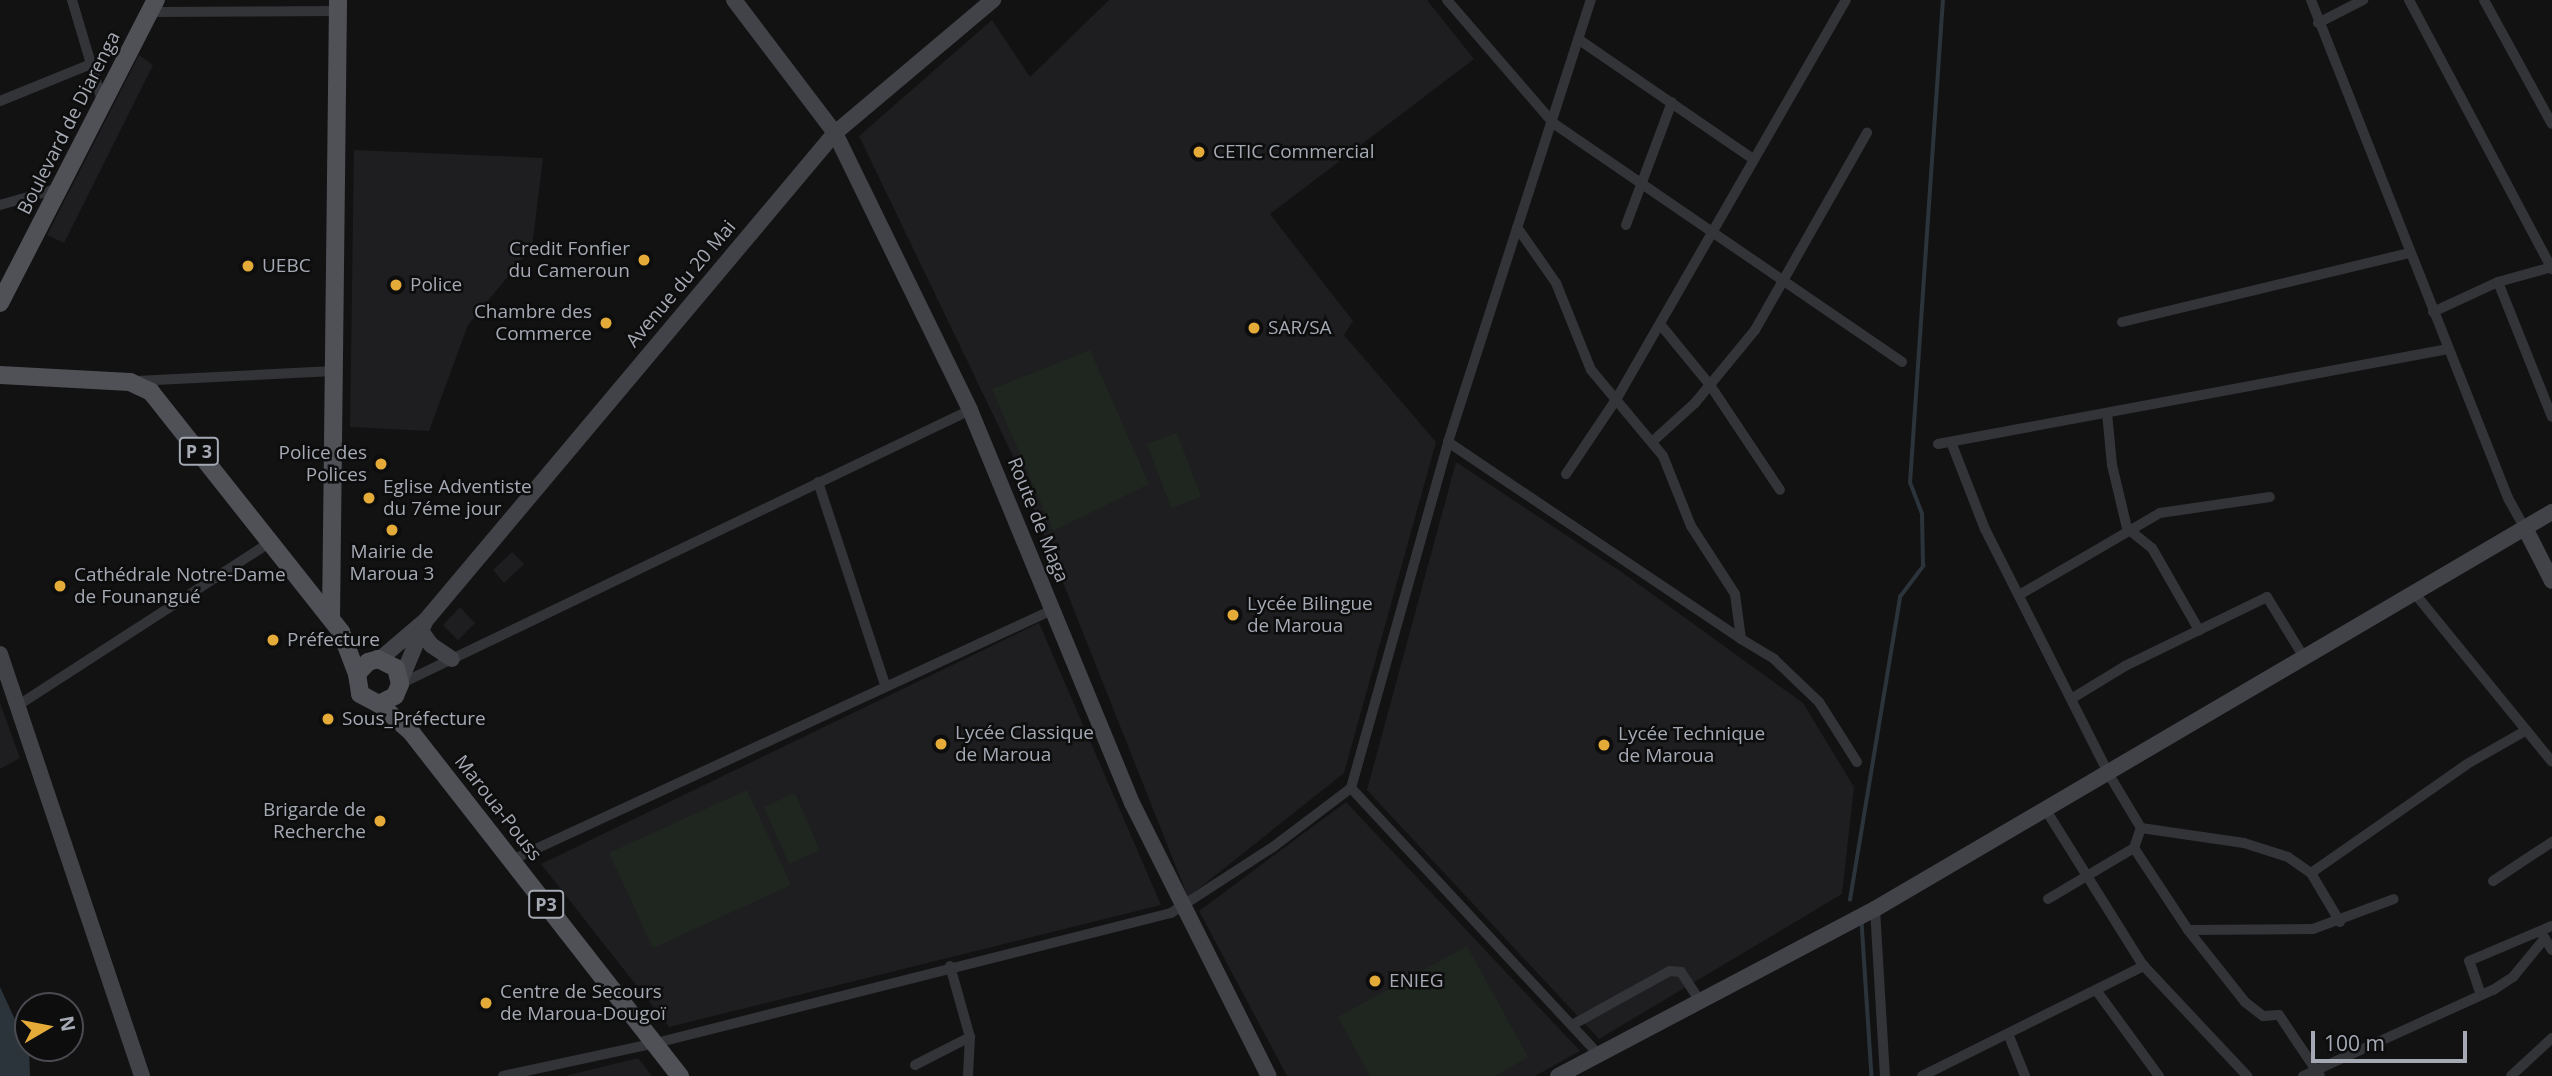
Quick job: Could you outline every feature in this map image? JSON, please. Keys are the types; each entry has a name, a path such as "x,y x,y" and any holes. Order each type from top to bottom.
{"main road":[{"name":"Route de Maga","path":"734,0 835,133 970,410 1052,610 1182,909 1269,1076"},
{"name":"Avenue du 20 Mai","path":"423,626 835,133 993,0"},
{"name":"Boulevard de Diarenga","path":"0,303 153,6"},
{"path":"336,625 334,371 338,6"},
{"name":"P 3","path":"0,375 130,382 159,399 269,543 336,625 379,659"},
{"path":"1558,1076 1578,1071 1598,1054 1698,998 1875,909 2044,807 2108,773 2416,595 2552,512"},
{"path":"2526,530 2552,582"},
{"name":"P 3","path":"336,625 357,674"},
{"path":"423,626 431,645 452,659"},
{"path":"411,732 379,704 360,694 357,674 368,662 379,659 423,626"},
{"path":"379,704 399,686 423,626"},
{"path":"0,654 142,1075"},
{"path":"379,659 396,668 411,732"},
{"name":"Maroua-Pouss","path":"411,732 680,1076"}],"street":[{"path":"72,0 103,104"},
{"path":"1447,0 1553,123 1902,362"},
{"path":"503,1076 656,1042 1182,909 1351,788 1448,442 1591,0"},
{"path":"1566,474 1617,398 1846,0"},
{"path":"2311,0 2508,498 2526,530"},
{"path":"2318,23 2363,0"},
{"path":"2409,0 2552,267 2498,282 2433,312"},
{"path":"2484,0 2552,124"},
{"path":"153,6 338,6"},
{"path":"1578,39 1754,159"},
{"path":"0,101 91,64"},
{"path":"1626,225 1672,102"},
{"path":"1653,441 1710,385 1755,330 1867,133"},
{"path":"0,205 60,188"},
{"path":"1517,227 1559,289 1586,362 1653,441 1670,471 1699,541 1735,594 1741,639"},
{"path":"2122,322 2409,253"},
{"path":"2498,282 2552,417"},
{"path":"1660,324 1710,385 1780,490"},
{"path":"1938,444 2448,349"},
{"path":"130,382 334,371"},
{"path":"399,686 970,410"},
{"path":"2107,413 2112,465 2127,528 2152,548 2199,629"},
{"path":"1448,442 1774,659 1819,702 1857,762"},
{"path":"1951,442 1985,529 2108,773 2141,828"},
{"path":"818,482 885,685"},
{"path":"2019,595 2127,528 2160,513 2270,497"},
{"path":"17,706 269,543"},
{"path":"2416,595 2552,762"},
{"path":"2071,699 2199,629 2269,597 2305,659"},
{"path":"512,860 885,685 1052,610"},
{"path":"2311,873 2467,764 2525,731"},
{"path":"1351,788 1598,1054"},
{"path":"2044,807 2144,966 2247,1076"},
{"path":"2141,828 2245,843 2288,857 2311,873 2340,922"},
{"path":"2048,899 2090,877 2134,848 2141,828"},
{"path":"2493,881 2552,842"},
{"path":"2134,848 2188,930 2245,1002 2263,1016 2279,1015 2318,1073"},
{"path":"2188,930 2313,929 2340,922 2394,899"},
{"path":"1875,909 1885,1076"},
{"path":"2302,1076 2318,1073 2481,995 2513,976 2552,926"},
{"path":"2543,935 2552,950"},
{"path":"2481,995 2469,961 2543,935"},
{"path":"950,966 970,1037 968,1076"},
{"path":"1922,1076 2144,966"},
{"path":"1572,1025 1670,971 1681,972 1698,998"},
{"path":"2096,990 2159,1076"},
{"path":"2008,1035 2025,1076"},
{"path":"915,1065 970,1037"},
{"path":"2511,1076 2552,1038"}],"shaded area":[{"path":"1109,0 1427,0 1474,59 1270,214 1353,321 1344,335 1436,442 1344,773 1188,897 1012,454 859,136 992,20 1030,77"},
{"path":"139,55 153,65 64,243 47,235"},
{"path":"354,150 543,158 532,247 468,325 429,431 350,427"},
{"path":"1090,350 1149,484 1053,531 992,389"},
{"path":"1177,433 1201,497 1171,508 1147,444"},
{"name":"Lycée Technique de Maroua","path":"1456,462 1623,573 1803,703 1854,787 1842,894 1599,1039 1367,790"},
{"path":"512,552 524,564 504,583 493,570"},
{"path":"460,607 475,623 458,640 443,625"},
{"name":"Lycée Classique de Maroua","path":"1039,623 1161,905 669,1027 541,864"},
{"path":"0,703 20,758 0,769"},
{"path":"747,790 791,885 653,948 609,853"},
{"path":"795,793 820,850 789,864 764,807"},
{"name":"ENIEG","path":"1346,802 1580,1051 1535,1076 1287,1076 1199,911"},
{"path":"1467,946 1528,1057 1495,1076 1370,1076 1338,1017"},
{"path":"0,987 14,1017 14,1062 29,1062 30,1076 0,1076"},
{"path":"638,1058 652,1076 565,1076"}],"waterway":[{"path":"1850,900 1900,597 1923,566 1922,514 1910,483 1943,0"},
{"path":"1862,922 1872,1076"}],"place":[{"name":"CETIC Commercial","path":"1199,152"},
{"name":"Credit Fonfier du Cameroun","path":"644,260"},
{"name":"UEBC","path":"248,266"},
{"name":"Police","path":"396,285"},
{"name":"Chambre des Commerce","path":"606,323"},
{"name":"SAR/SA","path":"1254,328"},
{"name":"Police des Polices","path":"381,464"},
{"name":"Eglise Adventiste du 7éme jour","path":"369,498"},
{"name":"Mairie de Maroua 3","path":"392,530"},
{"name":"Cathédrale Notre-Dame de Founangué","path":"60,586"},
{"name":"Lycée Bilingue de Maroua","path":"1233,615"},
{"name":"Préfecture","path":"273,640"},
{"name":"Sous_Préfecture","path":"328,719"},
{"name":"Lycée Classique de Maroua","path":"941,744"},
{"name":"Lycée Technique de Maroua","path":"1604,745"},
{"name":"Brigarde de Recherche","path":"380,821"},
{"name":"ENIEG","path":"1375,981"},
{"name":"Centre de Secours de Maroua-Dougoï","path":"486,1003"}]}
